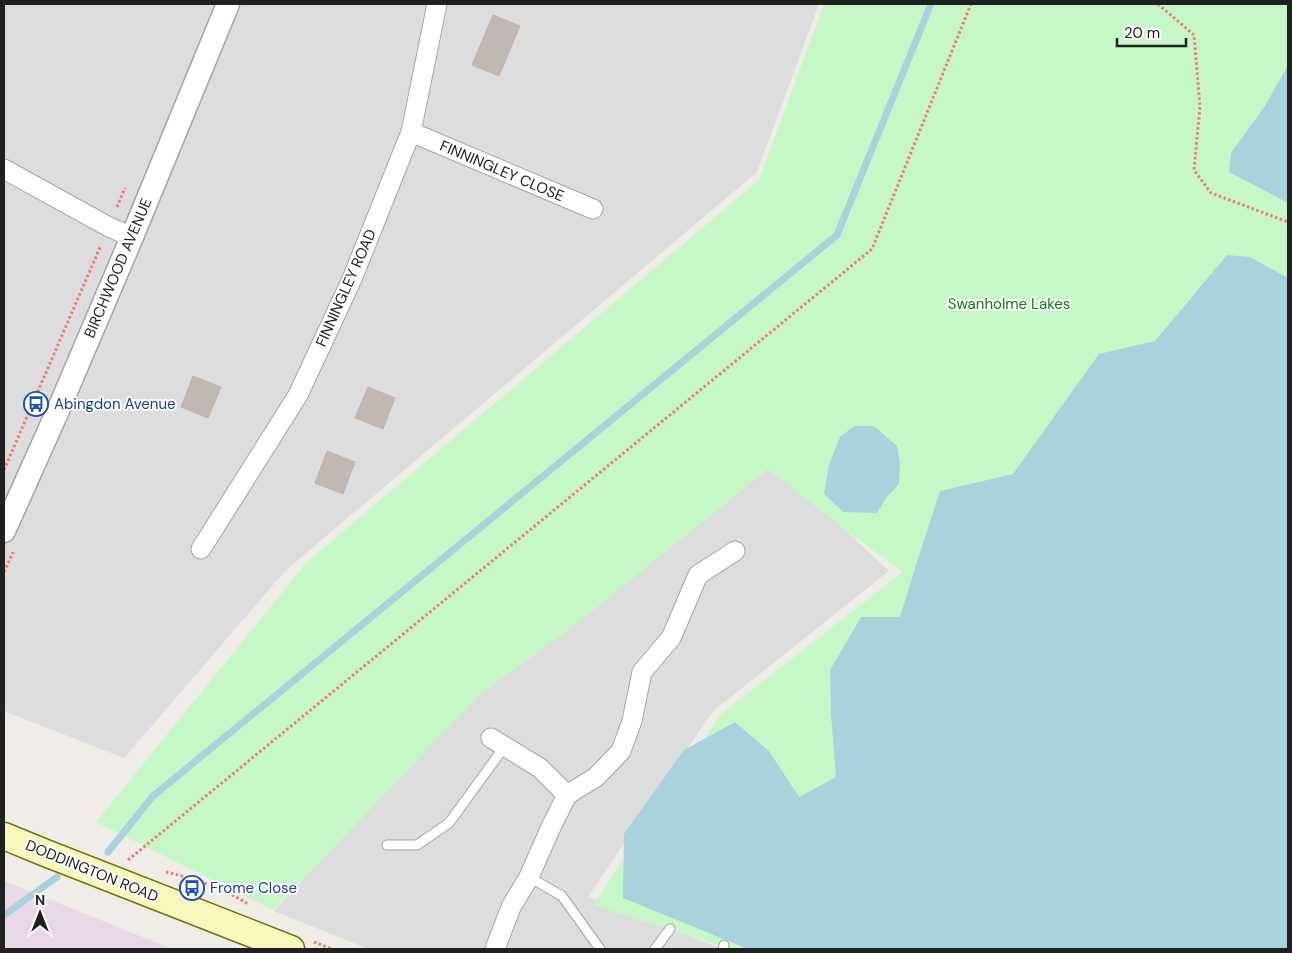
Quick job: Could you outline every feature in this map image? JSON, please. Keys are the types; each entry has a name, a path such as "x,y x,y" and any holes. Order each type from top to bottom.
{"main road":[{"name":"DODDINGTON ROAD","path":"4,836 283,948"}],"street":[{"name":"BIRCHWOOD AVENUE","path":"4,531 132,237 228,4"},
{"name":"FINNINGLEY ROAD","path":"201,549 298,395 352,279 411,132 437,4"},
{"name":"FINNINGLEY CLOSE","path":"411,132 594,209"},
{"path":"4,169 108,226 132,237"},
{"path":"494,949 511,907 529,877 567,795 596,777 621,752 632,720 642,672 670,638 698,575 735,551"},
{"path":"498,742 540,768 567,795"}],"lane":[{"path":"387,845 417,845 449,823 498,742"},
{"path":"529,877 562,896 600,949"},
{"path":"655,949 670,929"}],"path":[{"path":"125,862 872,249 970,4"},
{"path":"1158,4 1194,35 1200,107 1194,170 1211,193 1288,222"},
{"path":"4,470 99,250"}],"shaded area":[{"path":"4,4 819,4 757,172 286,570 124,758 4,711"},
{"path":"760,450 889,571 713,711 588,897 723,949 369,949 274,911 466,699"},
{"path":"4,881 172,949 4,949"}],"green space":[{"name":"Swanholme Lakes","path":"824,4 1288,4 1288,949 730,949 593,905 721,714 903,572 844,529 768,469 570,629 483,692 273,910 96,822 307,562 759,180"}],"water":[{"path":"1288,65 1288,203 1229,172 1231,153 1265,106"},
{"path":"1227,255 1250,257 1288,278 1288,949 748,949 623,898 624,834 684,750 735,722 769,751 799,797 836,777 830,670 861,617 900,617 940,491 1013,474 1099,354 1155,341"},
{"path":"854,426 874,426 897,446 900,463 899,484 886,498 877,513 843,512 824,494 829,465 840,437"}],"building":[{"path":"493,15 520,26 499,76 472,65"},
{"path":"193,376 221,387 208,418 181,407"},
{"path":"368,387 395,398 383,429 355,418"},
{"path":"327,451 355,462 343,494 315,483"}],"waterway":[{"path":"108,852 153,796 837,235 931,4"},
{"path":"4,915 57,877"}],"place":[{"name":"Abingdon Avenue","path":"36,404"},
{"name":"Frome Close","path":"192,888"}]}
